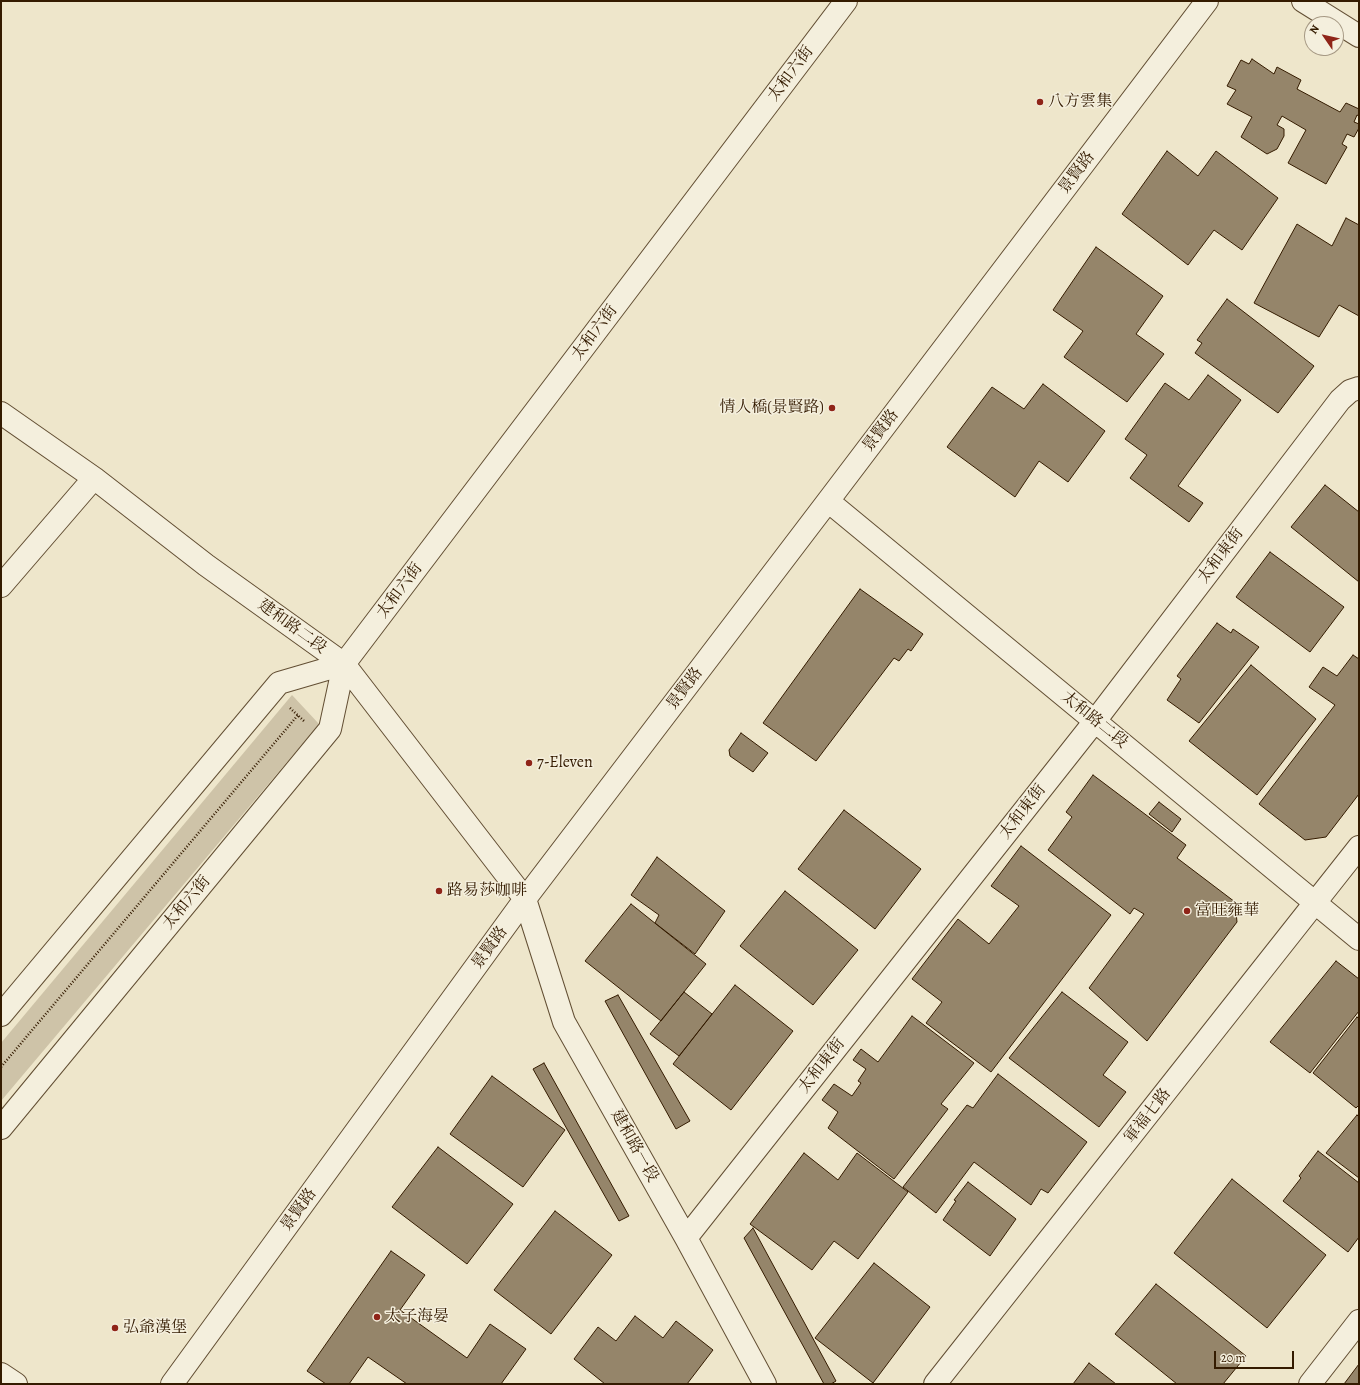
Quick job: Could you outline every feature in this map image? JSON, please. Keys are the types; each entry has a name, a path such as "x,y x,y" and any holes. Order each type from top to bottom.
{"street":[{"name":"太和六街","path":"1,1128 330,729 344,664 846,1"},
{"name":"景賢路","path":"172,1384 525,899 1207,1"},
{"path":"1303,1 1359,36"},
{"name":"太和東街","path":"686,1238 1095,722 1340,400 1350,391 1359,388"},
{"name":"建和路二段","path":"1,413 94,478 206,565 344,664 525,899"},
{"path":"1,586 94,478"},
{"name":"太和路二段","path":"828,501 1359,939"},
{"path":"1,1015 279,683 344,664"},
{"name":"軍福七路","path":"935,1384 1359,847"},
{"name":"建和路一段","path":"525,899 564,1022 686,1238 764,1384"},
{"path":"1310,1384 1359,1322"},
{"path":"1,1374 16,1384"}],"path":[{"path":"289,707 308,726"},
{"path":"1,1067 298,715"}],"shaded area":[{"path":"292,695 319,724 1,1101 1,1043"}],"building":[{"path":"1252,59 1274,74 1277,67 1301,80 1297,89 1340,112 1346,103 1359,109 1359,116 1357,115 1354,122 1359,124 1359,128 1354,137 1347,134 1342,144 1347,147 1326,184 1288,163 1306,130 1282,116 1277,125 1284,129 1284,136 1277,149 1267,154 1241,137 1252,117 1227,104 1236,90 1227,86 1241,60 1249,64"},
{"path":"1167,151 1198,176 1216,151 1278,198 1242,250 1214,230 1188,265 1122,214"},
{"path":"1346,218 1359,225 1359,316 1339,305 1319,337 1254,303 1297,224 1332,246"},
{"path":"1096,247 1163,296 1136,334 1164,354 1127,402 1064,357 1083,331 1053,310"},
{"path":"1227,299 1314,366 1278,413 1195,353 1202,343 1197,340"},
{"path":"1208,375 1241,400 1178,486 1203,503 1189,522 1130,478 1147,455 1125,439 1165,383 1189,400"},
{"path":"1043,384 1105,431 1068,482 1039,461 1015,497 947,447 992,387 1024,409"},
{"path":"1325,485 1359,512 1359,582 1291,527"},
{"path":"1270,552 1344,607 1310,652 1236,597"},
{"path":"860,589 923,634 911,651 908,649 899,661 894,658 816,761 763,723"},
{"path":"1217,623 1231,633 1233,629 1259,647 1199,723 1167,700 1181,679 1177,676"},
{"path":"1353,655 1359,659 1359,794 1326,837 1305,840 1259,804 1335,705 1309,687 1323,667 1337,676"},
{"path":"1251,665 1316,719 1257,795 1189,741"},
{"path":"741,733 768,753 753,772 730,756 729,750"},
{"name":"富旺雍華","path":"1093,775 1186,845 1177,858 1235,902 1237,922 1147,1041 1089,988 1144,914 1134,908 1130,914 1048,850 1072,817 1066,812"},
{"path":"1159,802 1181,819 1172,832 1149,814"},
{"path":"844,810 921,869 875,929 798,869"},
{"path":"1021,846 1111,915 991,1072 926,1023 942,1002 912,979 958,919 989,944 1019,906 991,886"},
{"path":"657,857 725,911 695,954 655,923 659,915 631,895"},
{"path":"785,891 858,950 813,1005 740,946"},
{"path":"631,904 706,964 661,1021 585,961"},
{"path":"1336,961 1359,979 1359,1011 1310,1073 1270,1042"},
{"path":"735,985 793,1031 731,1110 673,1064"},
{"path":"684,992 712,1014 679,1056 650,1034"},
{"path":"1062,992 1128,1042 1103,1075 1126,1092 1099,1127 1009,1058"},
{"path":"618,995 690,1121 676,1129 605,1001"},
{"path":"912,1016 974,1063 941,1104 948,1109 894,1179 828,1128 838,1112 822,1100 834,1084 852,1096 861,1083 858,1081 866,1069 853,1060 861,1049 878,1062"},
{"path":"1357,1017 1359,1019 1359,1105 1356,1108 1313,1073"},
{"path":"544,1063 629,1216 619,1221 533,1069"},
{"path":"998,1074 1087,1142 1048,1193 1041,1189 1031,1205 974,1162 936,1213 903,1187 967,1105 973,1108"},
{"path":"492,1076 565,1130 523,1187 450,1134"},
{"path":"1357,1115 1359,1117 1359,1178 1326,1153"},
{"path":"438,1147 513,1204 467,1264 392,1207"},
{"path":"1318,1151 1359,1183 1359,1237 1348,1252 1283,1201 1301,1178 1299,1176"},
{"path":"804,1153 838,1180 857,1153 908,1192 858,1259 834,1241 812,1270 750,1224"},
{"path":"1232,1179 1326,1255 1267,1328 1174,1253"},
{"path":"968,1182 1016,1219 990,1256 943,1220 956,1201 954,1200"},
{"path":"555,1211 612,1255 551,1334 494,1290"},
{"path":"753,1228 836,1381 831,1384 824,1384 744,1238"},
{"name":"太子海晏","path":"391,1251 425,1275 400,1310 467,1358 490,1324 526,1349 501,1384 407,1384 368,1357 349,1384 326,1384 307,1371"},
{"path":"874,1263 930,1307 873,1383 815,1338"},
{"path":"1156,1284 1246,1356 1223,1384 1177,1384 1115,1334"},
{"path":"635,1316 663,1338 676,1321 713,1350 687,1384 605,1384 574,1359 598,1327 616,1341"},
{"path":"1089,1363 1116,1384 1073,1384"},
{"path":"1359,1364 1359,1384 1344,1384"}],"place":[{"name":"八方雲集","path":"1040,102"},
{"name":"情人橋(景賢路)","path":"832,408"},
{"name":"7-Eleven","path":"529,763"},
{"name":"路易莎咖啡","path":"439,891"},
{"name":"富旺雍華","path":"1187,911"},
{"name":"太子海晏","path":"377,1317"},
{"name":"弘爺漢堡","path":"115,1328"}]}
